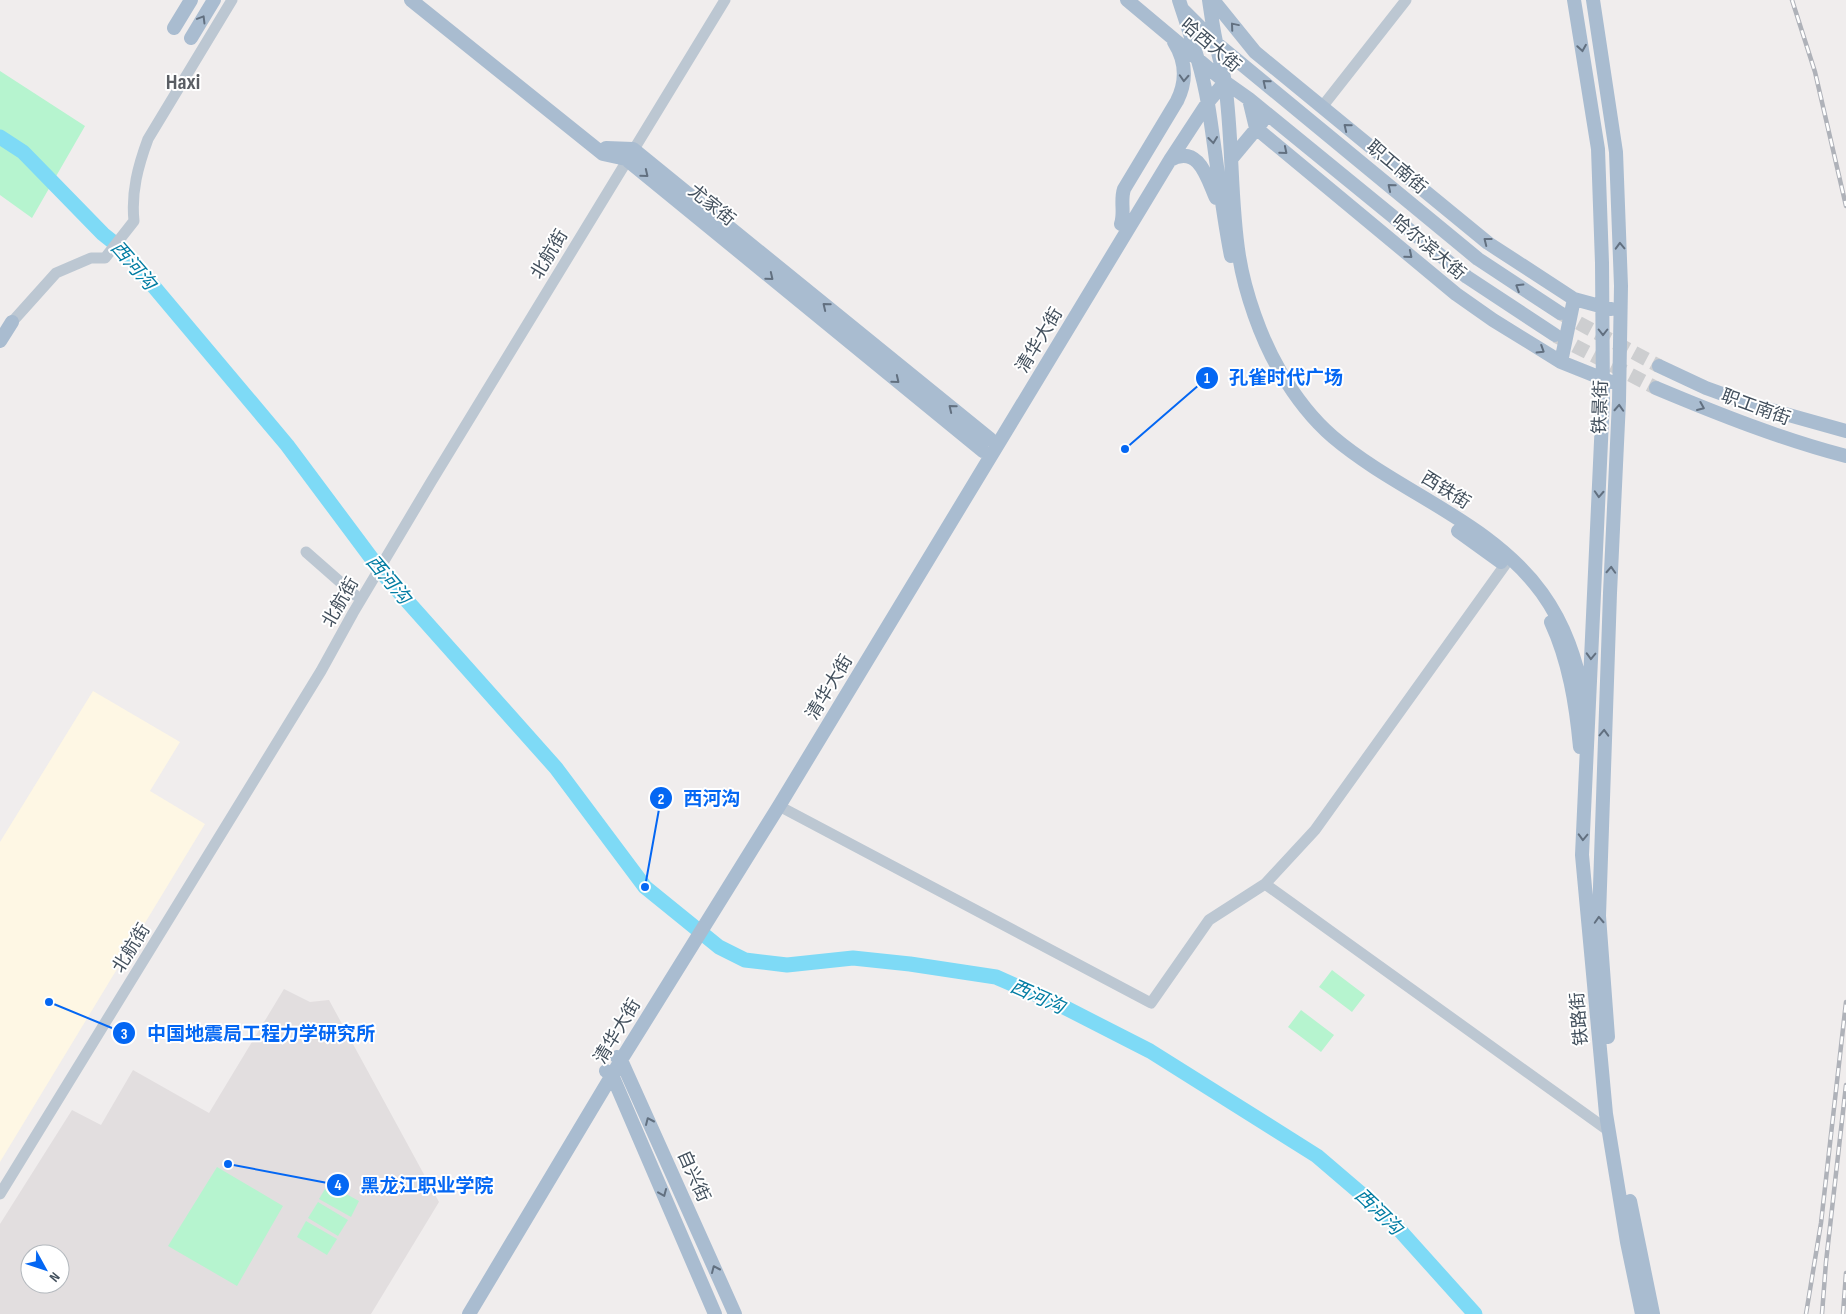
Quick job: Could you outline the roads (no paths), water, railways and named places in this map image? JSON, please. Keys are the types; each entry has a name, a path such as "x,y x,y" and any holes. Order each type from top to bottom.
{"main road":[{"path":"174,28 191,0"},
{"path":"191,38 214,0"},
{"name":"尤家街","path":"411,0 604,154 630,154 990,439"},
{"path":"422,0 606,148 630,154"},
{"name":"哈西大街","path":"1128,0 1225,82 1249,99"},
{"path":"1211,0 1216,43 1225,82 1232,158 1227,218"},
{"path":"1211,0 1255,52 1488,243 1574,299 1621,312"},
{"name":"铁景街","path":"1574,0 1598,149 1603,306 1603,378 1588,719"},
{"name":"铁景街","path":"1594,0 1616,152 1621,312 1620,385 1601,816"},
{"path":"1177,3 1198,58 1227,218"},
{"name":"哈西大街","path":"1177,3 1216,43"},
{"path":"1121,224 1124,212 1122,198 1124,189 1177,100 1183,86 1185,75 1181,57 1168,33"},
{"name":"职工南街","path":"1216,43 1478,259 1560,313"},
{"name":"清华大街","path":"469,1314 609,1073 741,861 990,439 1121,224 1206,96 1225,82"},
{"name":"清华大街","path":"741,861 779,806 1170,160 1206,96"},
{"path":"1249,99 1467,277 1555,335"},
{"path":"1249,99 1256,128"},
{"path":"1232,158 1267,115"},
{"name":"哈尔滨大街","path":"1256,128 1456,294 1493,320 1561,362 1620,385"},
{"name":"尤家街","path":"630,154 983,451"},
{"path":"1170,160 1182,155 1191,156 1195,159 1205,173 1227,218"},
{"name":"西铁街","path":"1227,218 1233,263 1248,320 1268,367 1287,399 1320,436 1344,457 1469,538 1505,565 1524,583 1547,614 1561,646 1570,680 1578,724 1584,804"},
{"name":"西铁街","path":"1227,218 1254,310 1272,355 1290,387 1310,414 1333,436 1373,466 1489,540 1531,579 1554,612 1569,640 1579,677 1588,719 1601,816"},
{"path":"1561,362 1574,299"},
{"path":"0,341 12,322"},
{"name":"职工南街","path":"1659,366 1706,388 1753,405 1846,431"},
{"name":"职工南街","path":"1656,388 1754,428 1846,456"},
{"name":"铁路街","path":"1588,719 1582,855 1609,1131 1627,1242 1642,1314"},
{"name":"铁路街","path":"1601,816 1599,916 1616,1135 1653,1314"},
{"name":"自兴街","path":"618,1058 735,1314"},
{"name":"清华大街","path":"459,1314 609,1073"},
{"name":"自兴街","path":"609,1073 715,1314"}],"street":[{"path":"12,322 56,273 91,258 105,258 133,222 132,202 135,182 140,160 148,139 232,0"},
{"name":"北航街","path":"0,1194 321,671 428,487 725,0"},
{"path":"1322,107 1406,0"},
{"path":"306,552 355,595"},
{"path":"779,806 1151,1003 1209,920 1265,884 1315,830 1505,565"},
{"path":"1265,884 1609,1131"}],"waterway":[{"name":"西河沟","path":"0,137 23,152 103,234 123,250 287,445 384,575 556,768 645,887 719,947 745,960 787,965 853,958 910,964 996,977 1058,1004 1150,1051 1317,1156 1386,1215 1475,1314"}],"tunnel":[{"path":"1560,313 1659,366"},
{"path":"1556,336 1656,388"}],"railway":[{"path":"1792,0 1815,72 1846,206"},
{"path":"1806,1314 1821,1223 1846,1002"},
{"path":"1822,1314 1846,1085"},
{"path":"1843,1314 1846,1273"}],"place":[{"name":"孔雀时代广场","path":"1125,449"},
{"name":"西河沟","path":"645,887"},
{"name":"中国地震局工程力学研究所","path":"49,1002"},
{"name":"黑龙江职业学院","path":"228,1164"}],"district":[{"name":"Haxi","path":"183,81"}]}
